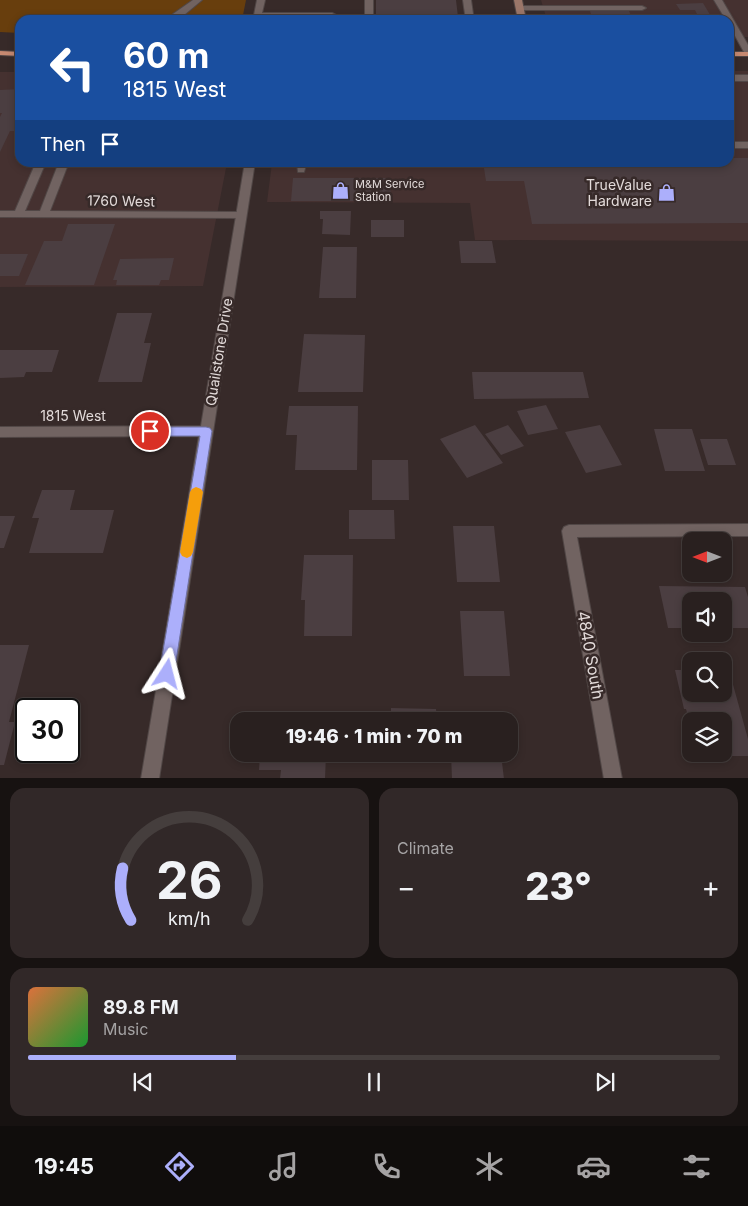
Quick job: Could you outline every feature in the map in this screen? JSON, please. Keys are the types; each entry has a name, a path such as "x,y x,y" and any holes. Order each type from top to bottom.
{"main road":[{"path":"0,53 15,54"},
{"path":"734,54 748,53"}],"street":[{"path":"177,15 198,0"},
{"path":"261,0 258,15 332,15"},
{"path":"369,0 369,15"},
{"path":"467,0 468,15"},
{"path":"519,4 644,12 632,0"},
{"path":"718,0 726,15"},
{"path":"734,28 748,53"},
{"path":"734,78 748,78"},
{"path":"734,145 748,145"},
{"path":"19,214 39,167"},
{"path":"44,214 62,167"},
{"name":"Quailstone Drive","path":"150,778 249,167"},
{"name":"1760 West","path":"0,214 241,215"},
{"name":"1815 West","path":"0,432 206,431"},
{"name":"4840 South","path":"613,778 569,531 748,530"}],"shaded area":[{"path":"0,0 246,0 243,15 15,15 15,33 0,32"},
{"path":"541,0 748,0 748,37 734,37 734,15 546,15"},
{"path":"734,71 748,71 748,241 475,240 470,203 267,202 271,167 734,167"},
{"path":"0,72 15,72 15,167 226,167 203,286 0,287"}],"building":[{"path":"376,0 456,0 458,15 376,15"},
{"path":"703,3 710,15 698,15 695,10 680,10 676,4"},
{"path":"590,11 629,11 631,15 591,15"},
{"path":"15,89 15,131 10,131 0,152 0,117 2,113 0,113 0,90"},
{"path":"734,158 748,158 748,223 532,224 524,181 486,181 484,167 734,167"},
{"name":"M&M Service Station","path":"293,178 390,178 391,201 291,201"},
{"path":"320,211 351,211 350,235 322,234 323,219 320,219"},
{"path":"371,220 404,220 404,237 371,237"},
{"path":"68,224 115,224 94,285 25,285 44,241 62,241"},
{"path":"459,241 492,241 496,263 461,263"},
{"path":"323,247 357,247 356,298 319,298"},
{"path":"0,254 28,254 19,276 0,276"},
{"path":"174,258 169,280 161,280 159,285 116,285 117,280 113,280 120,259"},
{"path":"117,313 152,313 144,343 151,343 142,382 98,382"},
{"path":"304,334 365,335 363,392 298,392"},
{"path":"0,350 59,350 52,372 26,372 24,377 0,378"},
{"path":"472,372 583,372 589,398 474,399"},
{"path":"546,405 558,429 528,435 517,411"},
{"path":"289,406 358,406 357,470 295,470 297,435 286,435"},
{"path":"475,425 503,463 467,478 440,439"},
{"path":"508,425 524,446 501,455 485,434"},
{"path":"600,425 622,465 586,473 565,432"},
{"path":"654,429 692,429 705,471 665,471"},
{"path":"700,439 727,439 736,465 708,465"},
{"path":"372,460 408,460 409,500 372,500"},
{"path":"42,490 75,490 70,510 114,510 103,553 29,553 39,518 32,518"},
{"path":"349,510 394,510 395,539 349,539"},
{"path":"0,516 15,516 4,548 0,548"},
{"path":"453,526 494,526 500,582 457,582"},
{"path":"304,555 353,555 352,636 304,636 305,600 301,600"},
{"path":"659,586 745,587 748,597 748,628 732,628 732,592 682,592 682,628 668,628"},
{"path":"460,611 504,611 510,676 464,676"},
{"path":"0,645 29,645 9,722 15,722 4,765 0,765"},
{"path":"675,670 682,670 682,700"},
{"path":"732,681 748,739 748,756 732,756 732,712 687,712 682,702 732,702"},
{"path":"391,708 436,709 436,712 391,712"},
{"path":"260,762 326,762 325,778 280,778 281,770 259,770"},
{"path":"451,762 502,762 504,778 452,778"}],"slow traffic":[{"path":"187,552 196,492"}],"place":[{"name":"M&M Service Station","path":"341,190"},
{"name":"TrueValue Hardware","path":"666,193"}],"route":[{"path":"150,431 206,431 167,674"}]}
